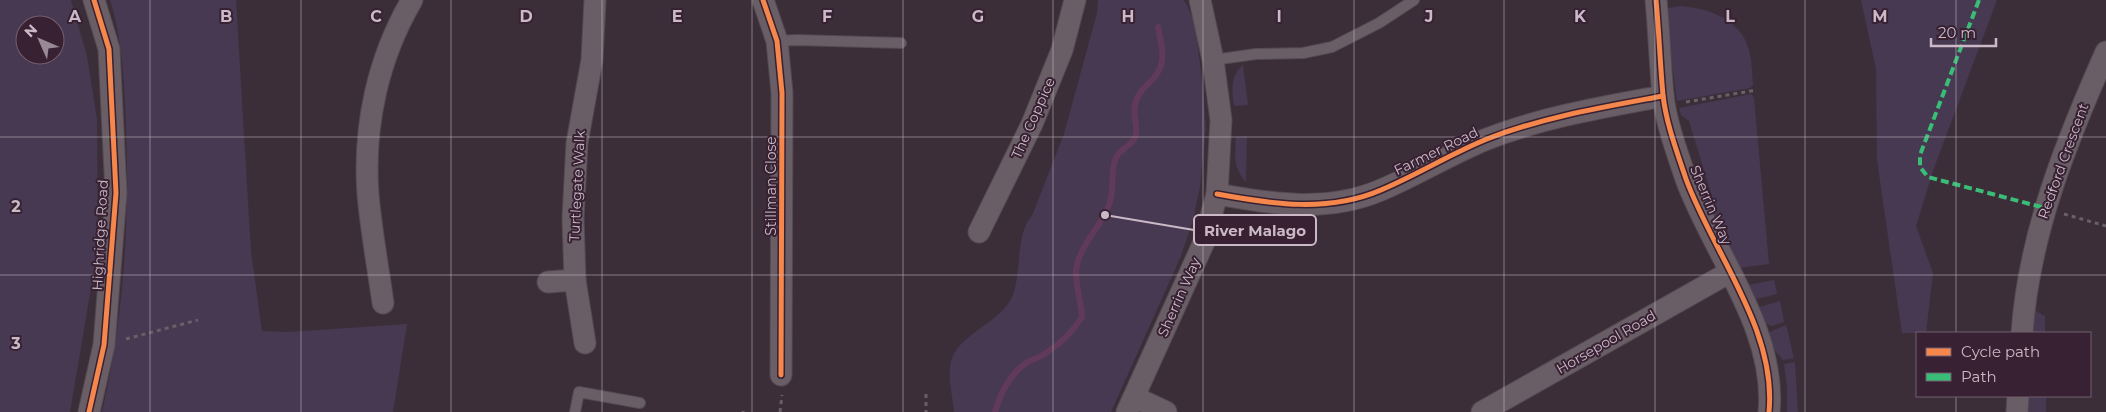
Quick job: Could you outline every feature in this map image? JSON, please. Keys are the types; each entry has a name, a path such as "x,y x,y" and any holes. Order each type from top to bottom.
{"street":[{"name":"Highridge Road","path":"89,412 104,345 116,193 109,49 94,0"},
{"path":"383,303 368,194 367,156 370,120 378,80 390,45 412,0"},
{"name":"Turtlegate Walk","path":"584,343 575,280 573,218 577,143 592,60 595,0"},
{"name":"Stillman Close","path":"763,0 777,41 782,94 781,375"},
{"name":"The Coppice","path":"979,232 1032,124 1062,50 1075,0"},
{"name":"Sherrin Way","path":"1131,405 1204,242 1216,194 1221,120 1213,60 1200,0"},
{"name":"Sherrin Way","path":"1656,0 1664,101 1672,136 1696,204 1710,236 1754,322 1764,352 1768,379 1769,412"},
{"name":"Redford Crescent","path":"2022,332 2030,274 2045,208 2059,165 2106,52"},
{"name":"Farmer Road","path":"1216,194 1269,203 1304,205 1353,200 1380,191 1461,150 1513,130 1566,115 1664,101"},
{"name":"Horsepool Road","path":"1482,412 1730,272"},
{"path":"548,282 575,280"},
{"path":"2017,412 2018,397"},
{"path":"1131,405 1166,412"}],"lane":[{"path":"1213,60 1256,54 1303,53 1332,47 1379,23 1414,0"},
{"path":"777,41 901,43"},
{"path":"575,412 578,392 640,403"}],"path":[{"path":"1664,101 1757,90"},
{"path":"2045,208 2106,226"},
{"path":"104,345 198,320"},
{"path":"926,394 926,412"}],"shaded area":[{"path":"0,0 71,0 87,56 97,119 98,247 70,412 0,412"},
{"path":"110,0 236,0 251,252 262,331 288,332 407,324 393,412 102,412 116,340 124,269 127,197 123,77 118,31"},
{"path":"1098,0 1183,0 1195,24 1206,128 1200,187 1193,220 1181,256 1111,412 954,412 950,380 951,362 961,344 997,316 1011,299 1017,279 1023,234 1064,134 1097,13"},
{"path":"1861,0 1997,0 1934,168 1916,226 1933,273 1926,332 1902,333 1877,160 1876,69"},
{"path":"1680,6 1701,9 1722,17 1739,30 1745,39 1750,54 1753,85 1750,88 1677,101 1669,40 1668,8"},
{"path":"1243,65 1248,105 1234,106 1234,79"},
{"path":"1751,94 1754,98 1769,264 1739,268 1709,216 1714,203 1689,121 1681,115 1679,108"},
{"path":"1247,136 1246,182 1239,172 1235,150 1236,137"},
{"path":"1774,280 1777,294 1756,299 1748,285"},
{"path":"1780,301 1784,322 1772,326 1765,323 1760,307"},
{"path":"2032,309 2045,316 2045,332 2030,332"},
{"path":"1786,325 1794,358 1783,360 1772,347 1769,332"},
{"path":"1795,362 1798,412 1787,412 1784,364"},
{"path":"2026,397 2046,397 2046,412 2026,412"}],"waterway":[{"path":"995,412 1003,392 1015,373 1026,363 1043,355 1060,343 1082,317 1076,278 1077,263 1080,254 1109,205 1112,194 1115,160 1119,153 1135,138 1134,110 1137,98 1160,68 1162,55 1158,27"}],"marked path":[{"path":"1979,0 1920,155 1920,167 1928,177 2045,208"}],"cycle path":[{"path":"89,412 104,345 116,193 109,49 94,0"},
{"path":"763,0 777,41 782,93 781,375"},
{"path":"1656,0 1664,106 1669,127 1686,179 1698,207 1741,292 1753,322 1763,351 1769,381 1769,412"},
{"path":"1217,194 1279,203 1320,204 1341,202 1381,190 1473,145 1508,131 1574,113 1663,96"}],"place":[{"name":"River Malago","path":"1105,215"}]}
